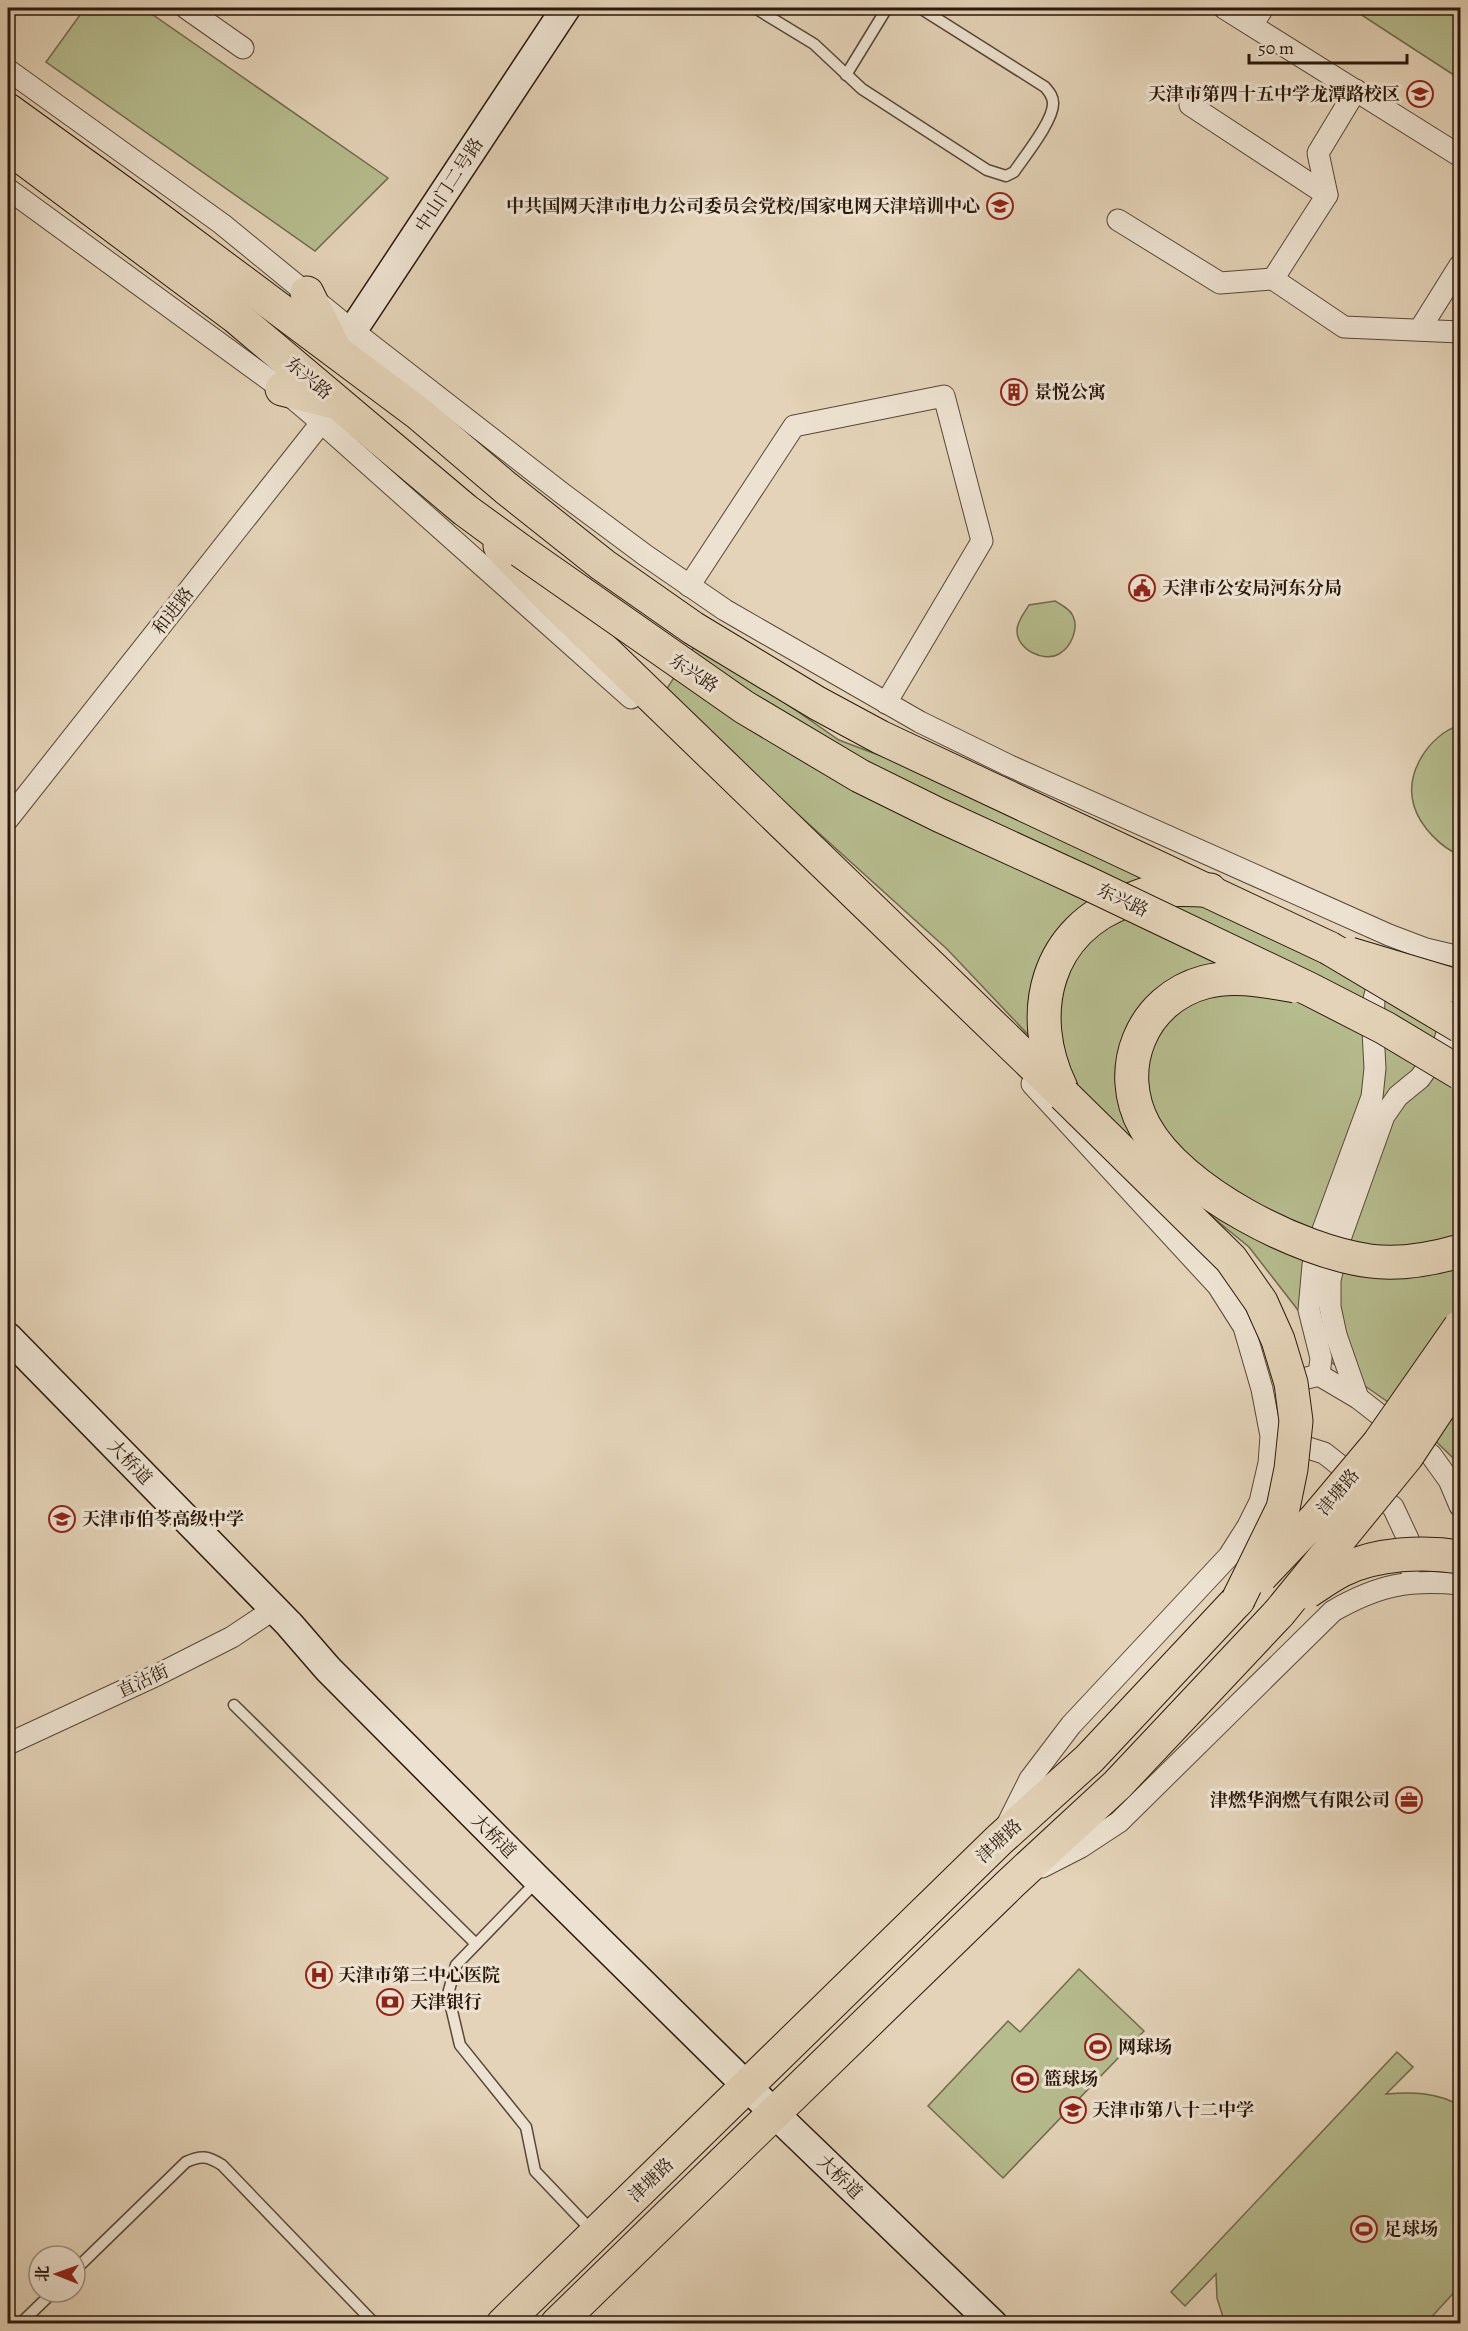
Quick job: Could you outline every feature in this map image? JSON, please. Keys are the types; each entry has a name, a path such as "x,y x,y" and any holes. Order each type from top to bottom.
{"main road":[{"name":"东兴路","path":"8,110 145,209 336,338 418,413 506,488 603,565 693,628 817,703 880,737 1163,881 1210,890 1329,948 1461,1026"},
{"name":"东兴路","path":"8,147 236,317 330,412 521,552 744,707 860,776 1309,988 1385,1028 1461,1073"},
{"path":"307,293 336,338"},
{"path":"282,389 330,412"},
{"path":"465,510 553,601 1231,1259 1261,1302 1278,1340 1291,1383 1296,1421 1291,1469 1283,1508 1239,1600"},
{"path":"1064,1095 1051,1063 1046,1033 1045,996 1048,980 1062,948 1092,918 1163,881"},
{"path":"1329,948 1461,986"},
{"path":"1309,988 1226,978 1206,981 1172,996 1146,1024 1134,1058 1131,1084 1134,1106 1145,1128 1157,1148 1196,1184 1225,1203 1296,1240 1348,1257 1371,1261 1396,1262 1435,1258 1461,1251"},
{"name":"津塘路","path":"503,2324 999,1840 1089,1758 1316,1518 1379,1443 1461,1327"},
{"name":"津塘路","path":"557,2324 1010,1884 1117,1785 1279,1613 1407,1456 1461,1376"},
{"path":"1279,1613 1336,1573 1368,1561 1415,1554 1461,1557"}],"street":[{"name":"中山门二号路","path":"336,338 554,8"},
{"name":"中山门二号路","path":"336,338 566,8"},
{"path":"1224,8 1258,16 1356,90 1461,156"},
{"path":"190,9 243,48"},
{"path":"8,70 222,224 307,293"},
{"path":"1273,279 1327,195 1318,153 1356,90"},
{"path":"1190,105 1327,195"},
{"path":"8,189 282,389"},
{"path":"1118,220 1220,283 1273,279 1344,327 1461,332"},
{"path":"1420,329 1461,265"},
{"path":"336,338 563,494 725,610 885,703 1010,766 1389,935 1426,949 1461,957"},
{"path":"689,585 794,426 944,396 982,541 885,703"},
{"path":"330,412 1013,1064 1218,1286 1244,1327 1262,1389 1271,1436 1269,1463 1260,1502 1229,1556 1071,1725 1029,1779 999,1840"},
{"name":"和进路","path":"8,819 330,412"},
{"path":"1319,1376 1321,1358 1309,1310 1313,1265 1323,1230 1372,1097 1375,1068 1374,999 1389,935"},
{"path":"1358,1398 1336,1335 1330,1308 1330,1280 1340,1239 1384,1116 1398,1096 1420,1078 1444,1044 1461,986"},
{"name":"大桥道","path":"8,1337 274,1609 328,1669 538,1880 774,2113 993,2324"},
{"path":"1262,1389 1319,1376 1358,1398 1431,1455 1455,1481 1461,1506"},
{"path":"1271,1436 1324,1453 1393,1507 1408,1539 1412,1582"},
{"path":"1010,1884 1081,1847 1119,1822 1333,1611 1373,1590 1412,1582 1461,1584"},
{"name":"直沽街","path":"8,1744 157,1675 232,1637 274,1609"}],"lane":[{"path":"755,8 814,44 862,89 987,170 1006,176 1014,172 1050,117 1053,106 1052,95 1045,87 920,8"},
{"path":"846,75 887,8"},
{"path":"234,1705 476,1944"},
{"path":"538,1880 456,1965 448,1994 459,2045 526,2127 535,2170 595,2234"},
{"path":"87,2258 186,2162 200,2156 222,2165 375,2324"},
{"path":"20,2324 41,2304"}],"green space":[{"path":"85,8 143,8 388,178 315,251 46,62"},
{"path":"1364,8 1460,8 1460,79 1360,14"},
{"path":"1055,601 1066,607 1072,614 1075,626 1073,637 1067,647 1059,654 1046,657 1032,652 1021,643 1018,637 1018,623 1029,605"},
{"path":"697,642 839,740 978,793 1324,951 1460,976 1460,1481 1453,1458 1415,1421 1328,1360 1301,1314 1249,1247 1160,1174 947,949 664,693"},
{"path":"1460,725 1460,855 1439,842 1426,828 1417,814 1412,793 1416,769 1429,746 1438,737"},
{"path":"1079,1969 1144,2031 1003,2178 928,2106 1008,2021 1020,2032"},
{"path":"1397,2052 1413,2067 1386,2094 1424,2094 1452,2101 1460,2106 1460,2286 1426,2323 1225,2323 1217,2298 1216,2274 1185,2306 1171,2292"}],"place":[{"name":"天津市第四十五中学龙潭路校区","path":"1420,94"},
{"name":"中共国网天津市电力公司委员会党校/国家电网天津培训中心","path":"1000,206"},
{"name":"景悦公寓","path":"1014,392"},
{"name":"天津市公安局河东分局","path":"1142,588"},
{"name":"天津市伯苓高级中学","path":"62,1519"},
{"name":"津燃华润燃气有限公司","path":"1409,1800"},
{"name":"天津市第三中心医院","path":"319,1975"},
{"name":"天津银行","path":"390,2002"},
{"name":"网球场","path":"1098,2047"},
{"name":"篮球场","path":"1025,2079"},
{"name":"天津市第八十二中学","path":"1073,2110"},
{"name":"足球场","path":"1364,2229"}]}
